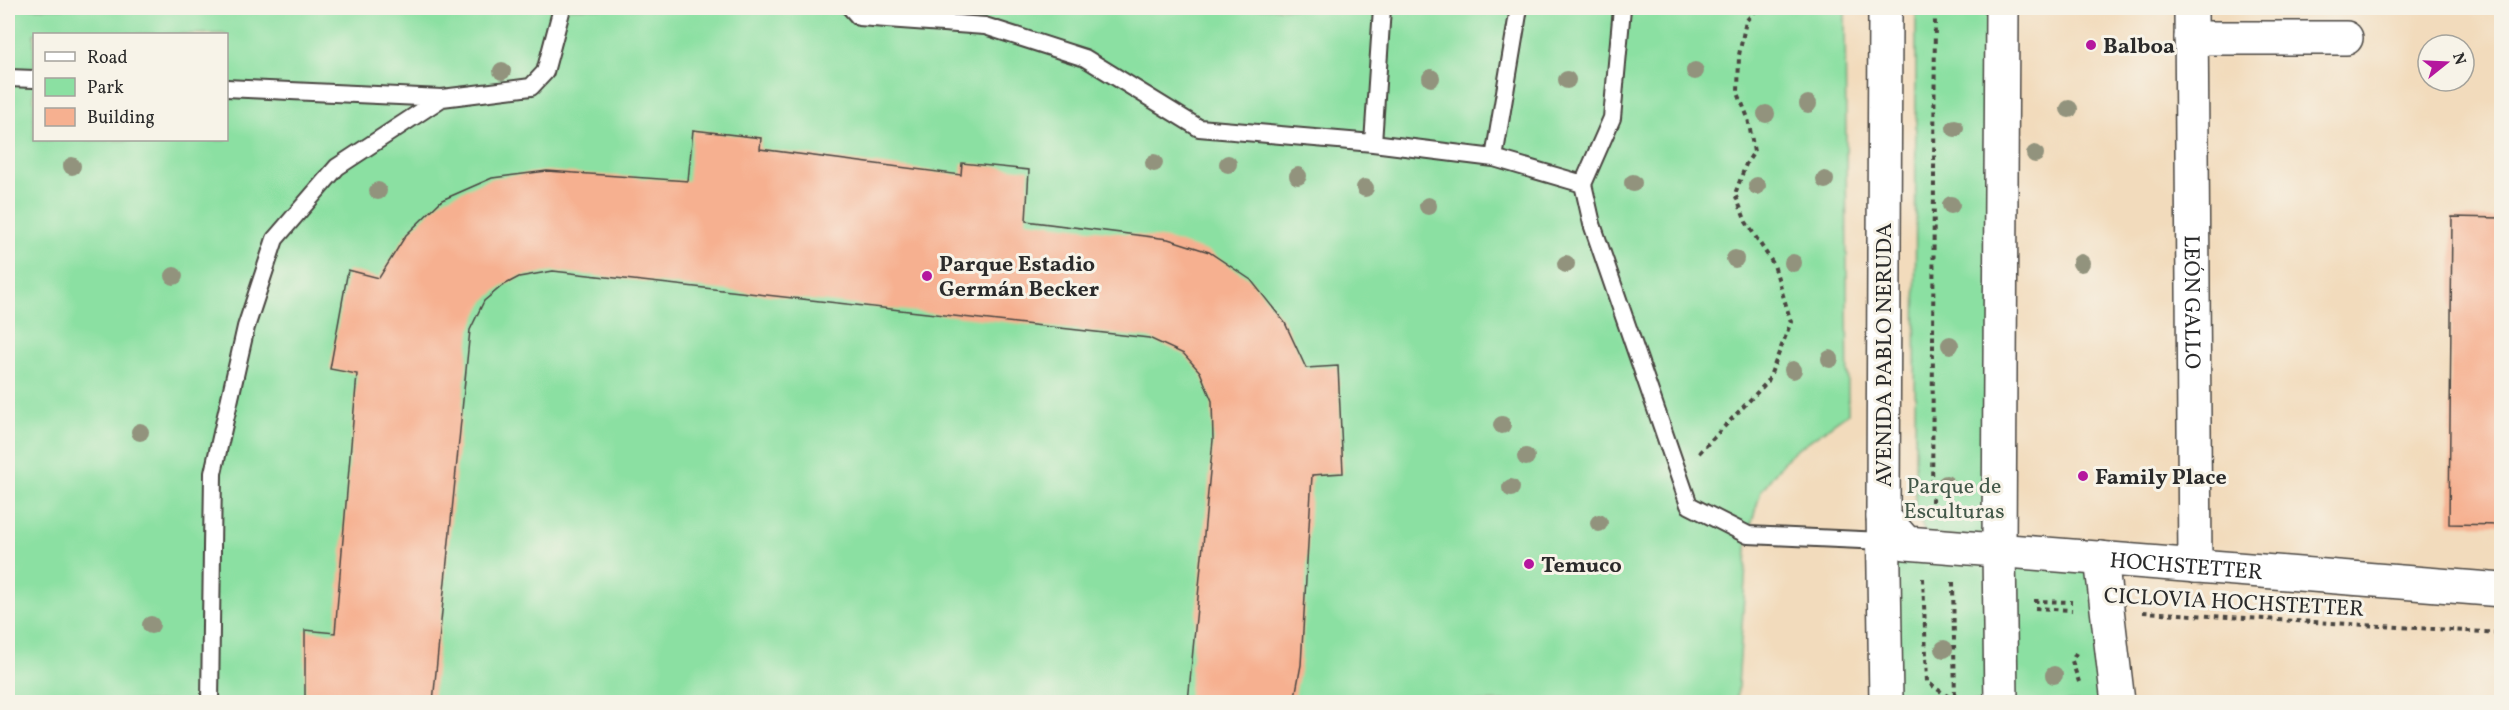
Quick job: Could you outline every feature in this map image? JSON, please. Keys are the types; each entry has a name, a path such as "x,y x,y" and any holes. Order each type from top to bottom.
{"main road":[{"name":"AVENIDA PABLO NERUDA","path":"1885,8 1883,529 1886,702"},
{"path":"2001,702 1999,549 2002,8"},
{"name":"LEÓN GALLO","path":"2194,566 2191,23 2346,38"},
{"name":"HOCHSTETTER","path":"1883,529 1906,543 2502,590"},
{"path":"2102,558 2118,702"}],"lane":[{"path":"228,88 442,98 531,87 545,72 562,8"},
{"path":"851,8 859,17 985,26 1085,58 1199,128 1373,143 1494,158 1583,184"},
{"path":"1373,143 1382,8"},
{"path":"1494,158 1519,8"},
{"path":"1622,8 1612,118 1583,184 1592,224 1689,505 1749,535 1883,529"},
{"path":"8,78 33,79"},
{"path":"210,702 213,473 246,327 275,239 337,167 442,98"}],"path":[{"path":"1677,470 1706,449 1768,381 1791,322 1774,265 1746,222 1735,194 1746,164 1754,152 1748,118 1738,93 1739,55 1746,21 1758,8"},
{"path":"1935,8 1927,682 1956,702"},
{"path":"1952,576 1956,702"},
{"name":"CICLOVIA HOCHSTETTER","path":"2000,605 2502,633"}],"green space":[{"name":"Parque Estadio Germán Becker","path":"8,8 1845,8 1848,413 1788,456 1761,491 1748,535 1737,702 8,702"},
{"name":"Parque de Esculturas","path":"1916,8 1991,8 1996,522 1979,538 1926,535 1915,508"},
{"path":"1891,550 2094,572 2110,702 1895,702"}],"building":[{"path":"693,130 761,138 760,149 961,175 962,163 1029,170 1026,221 1168,239 1209,252 1251,280 1285,323 1306,368 1338,366 1343,473 1312,475 1301,665 1294,702 1188,702 1213,440 1212,401 1200,372 1184,354 1149,338 553,271 519,277 502,286 484,301 470,330 433,702 305,702 305,630 335,633 357,374 330,369 348,270 379,278 406,235 442,200 492,178 547,171 688,181"},
{"path":"2452,217 2502,218 2502,525 2449,524"}],"place":[{"name":"Balboa","path":"2091,45"},
{"name":"Parque Estadio Germán Becker","path":"927,276"},
{"name":"Family Place","path":"2083,476"},
{"name":"Temuco","path":"1529,564"}]}
